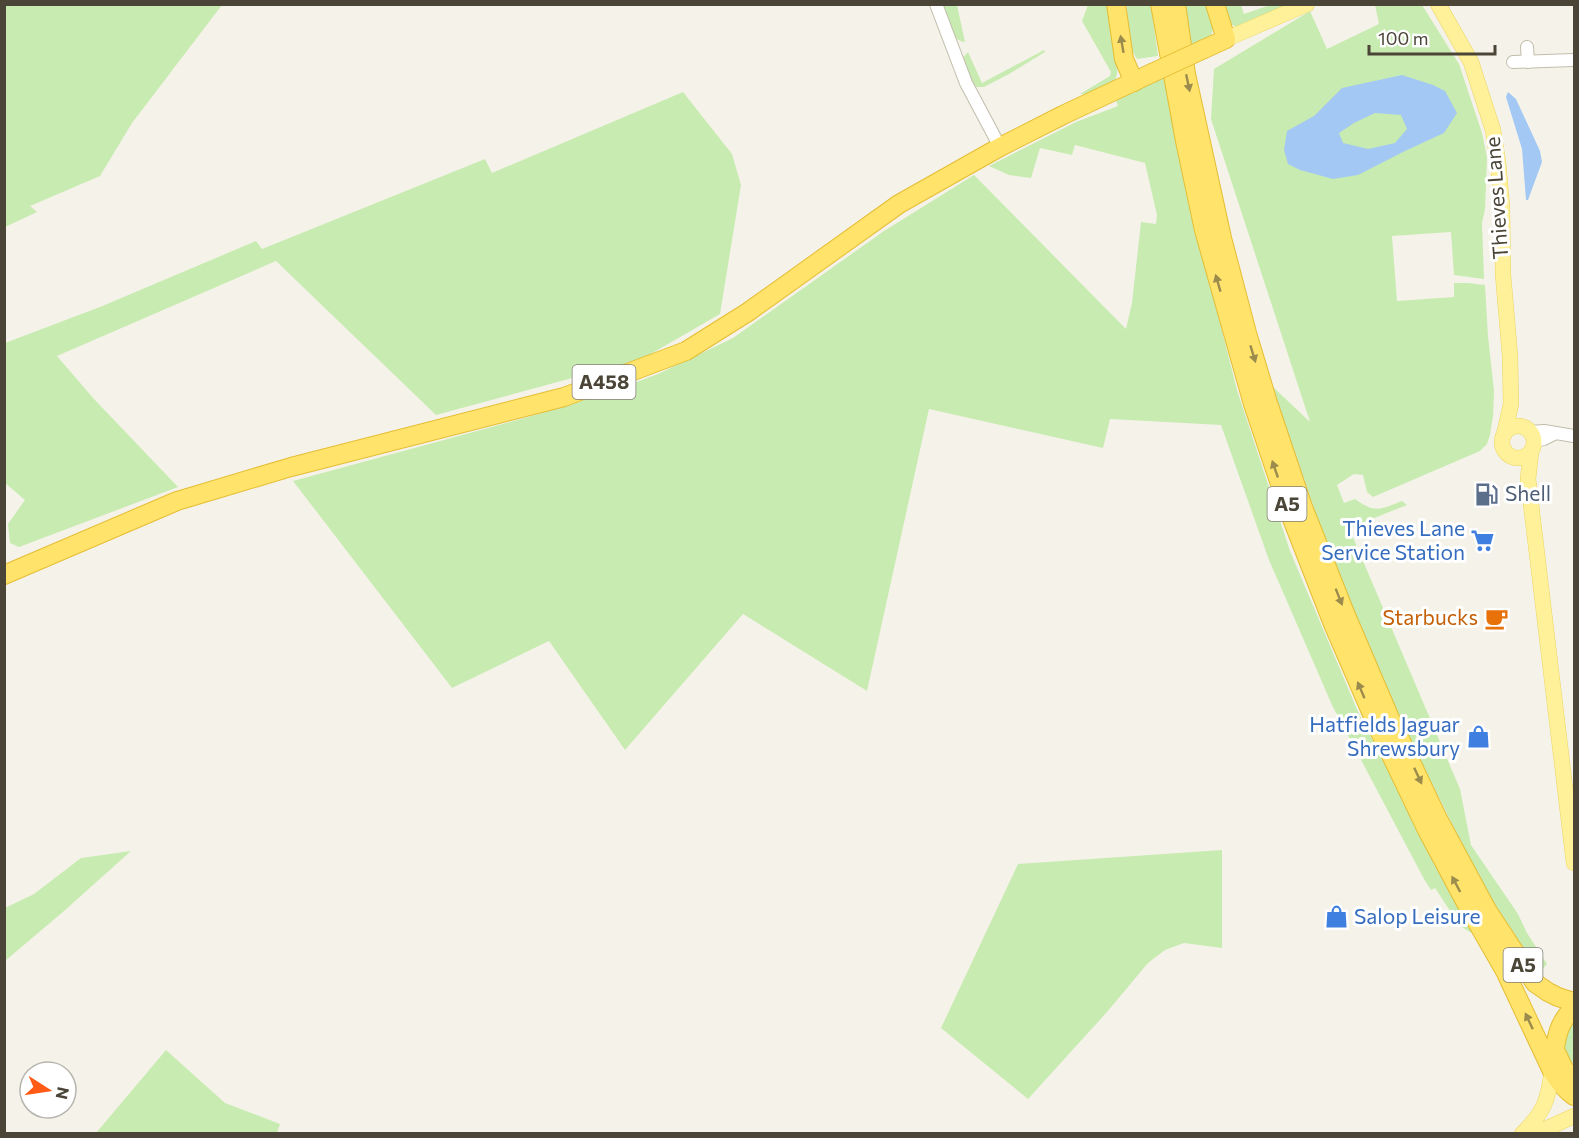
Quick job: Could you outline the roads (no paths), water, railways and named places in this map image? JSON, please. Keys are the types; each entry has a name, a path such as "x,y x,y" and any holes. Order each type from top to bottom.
{"highway":[{"path":"1116,4 1124,59 1134,82"},
{"name":"A5","path":"1160,4 1176,98 1204,230 1252,404 1289,511 1333,624 1378,728 1427,830 1505,971 1552,1071"},
{"name":"A5","path":"1176,4 1186,74 1222,237 1247,333 1303,507 1345,613 1389,716 1437,817 1487,910 1535,983 1557,997 1575,1002"},
{"path":"1215,4 1226,39"},
{"name":"A458","path":"4,575 177,501 291,467 564,397 686,351 748,312 899,204 1000,147 1063,115 1226,39"},
{"path":"1575,1008 1567,1014 1558,1032 1552,1071 1559,1082 1575,1096"},
{"path":"1556,1045 1564,1069 1575,1079"}],"main road":[{"name":"A458","path":"1226,39 1307,4"},
{"name":"Thieves Lane","path":"1438,4 1471,62 1493,130 1502,207 1503,274 1510,356 1511,404"},
{"path":"1511,404 1502,442 1504,449 1523,468 1528,479"},
{"path":"1511,404 1529,438 1528,479 1575,863"},
{"path":"1504,435 1514,427 1529,438"},
{"path":"1514,458 1523,457 1529,438"},
{"path":"1522,1134 1537,1119 1543,1109 1548,1097 1552,1071"},
{"path":"1527,1134 1541,1131 1575,1116"}],"street":[{"path":"936,4 966,83 1000,147"},
{"path":"1527,47 1528,62"},
{"path":"1514,62 1575,60"},
{"path":"1529,438 1544,431 1575,436"}],"water":[{"path":"1402,75 1445,91 1457,113 1444,133 1358,175 1333,179 1300,170 1288,164 1284,150 1287,131 1314,116 1342,88","holes":["1375,113 1401,115 1407,129 1395,143 1368,149 1343,143 1339,133"]},
{"path":"1508,92 1516,99 1540,151 1542,162 1528,200 1526,200 1522,149 1506,97"}],"place":[{"name":"Shell","path":"1487,494"},
{"name":"Thieves Lane Service Station","path":"1483,541"},
{"name":"Starbucks","path":"1496,618"},
{"name":"Hatfields Jaguar Shrewsbury","path":"1478,737"},
{"name":"Salop Leisure","path":"1336,917"}]}
